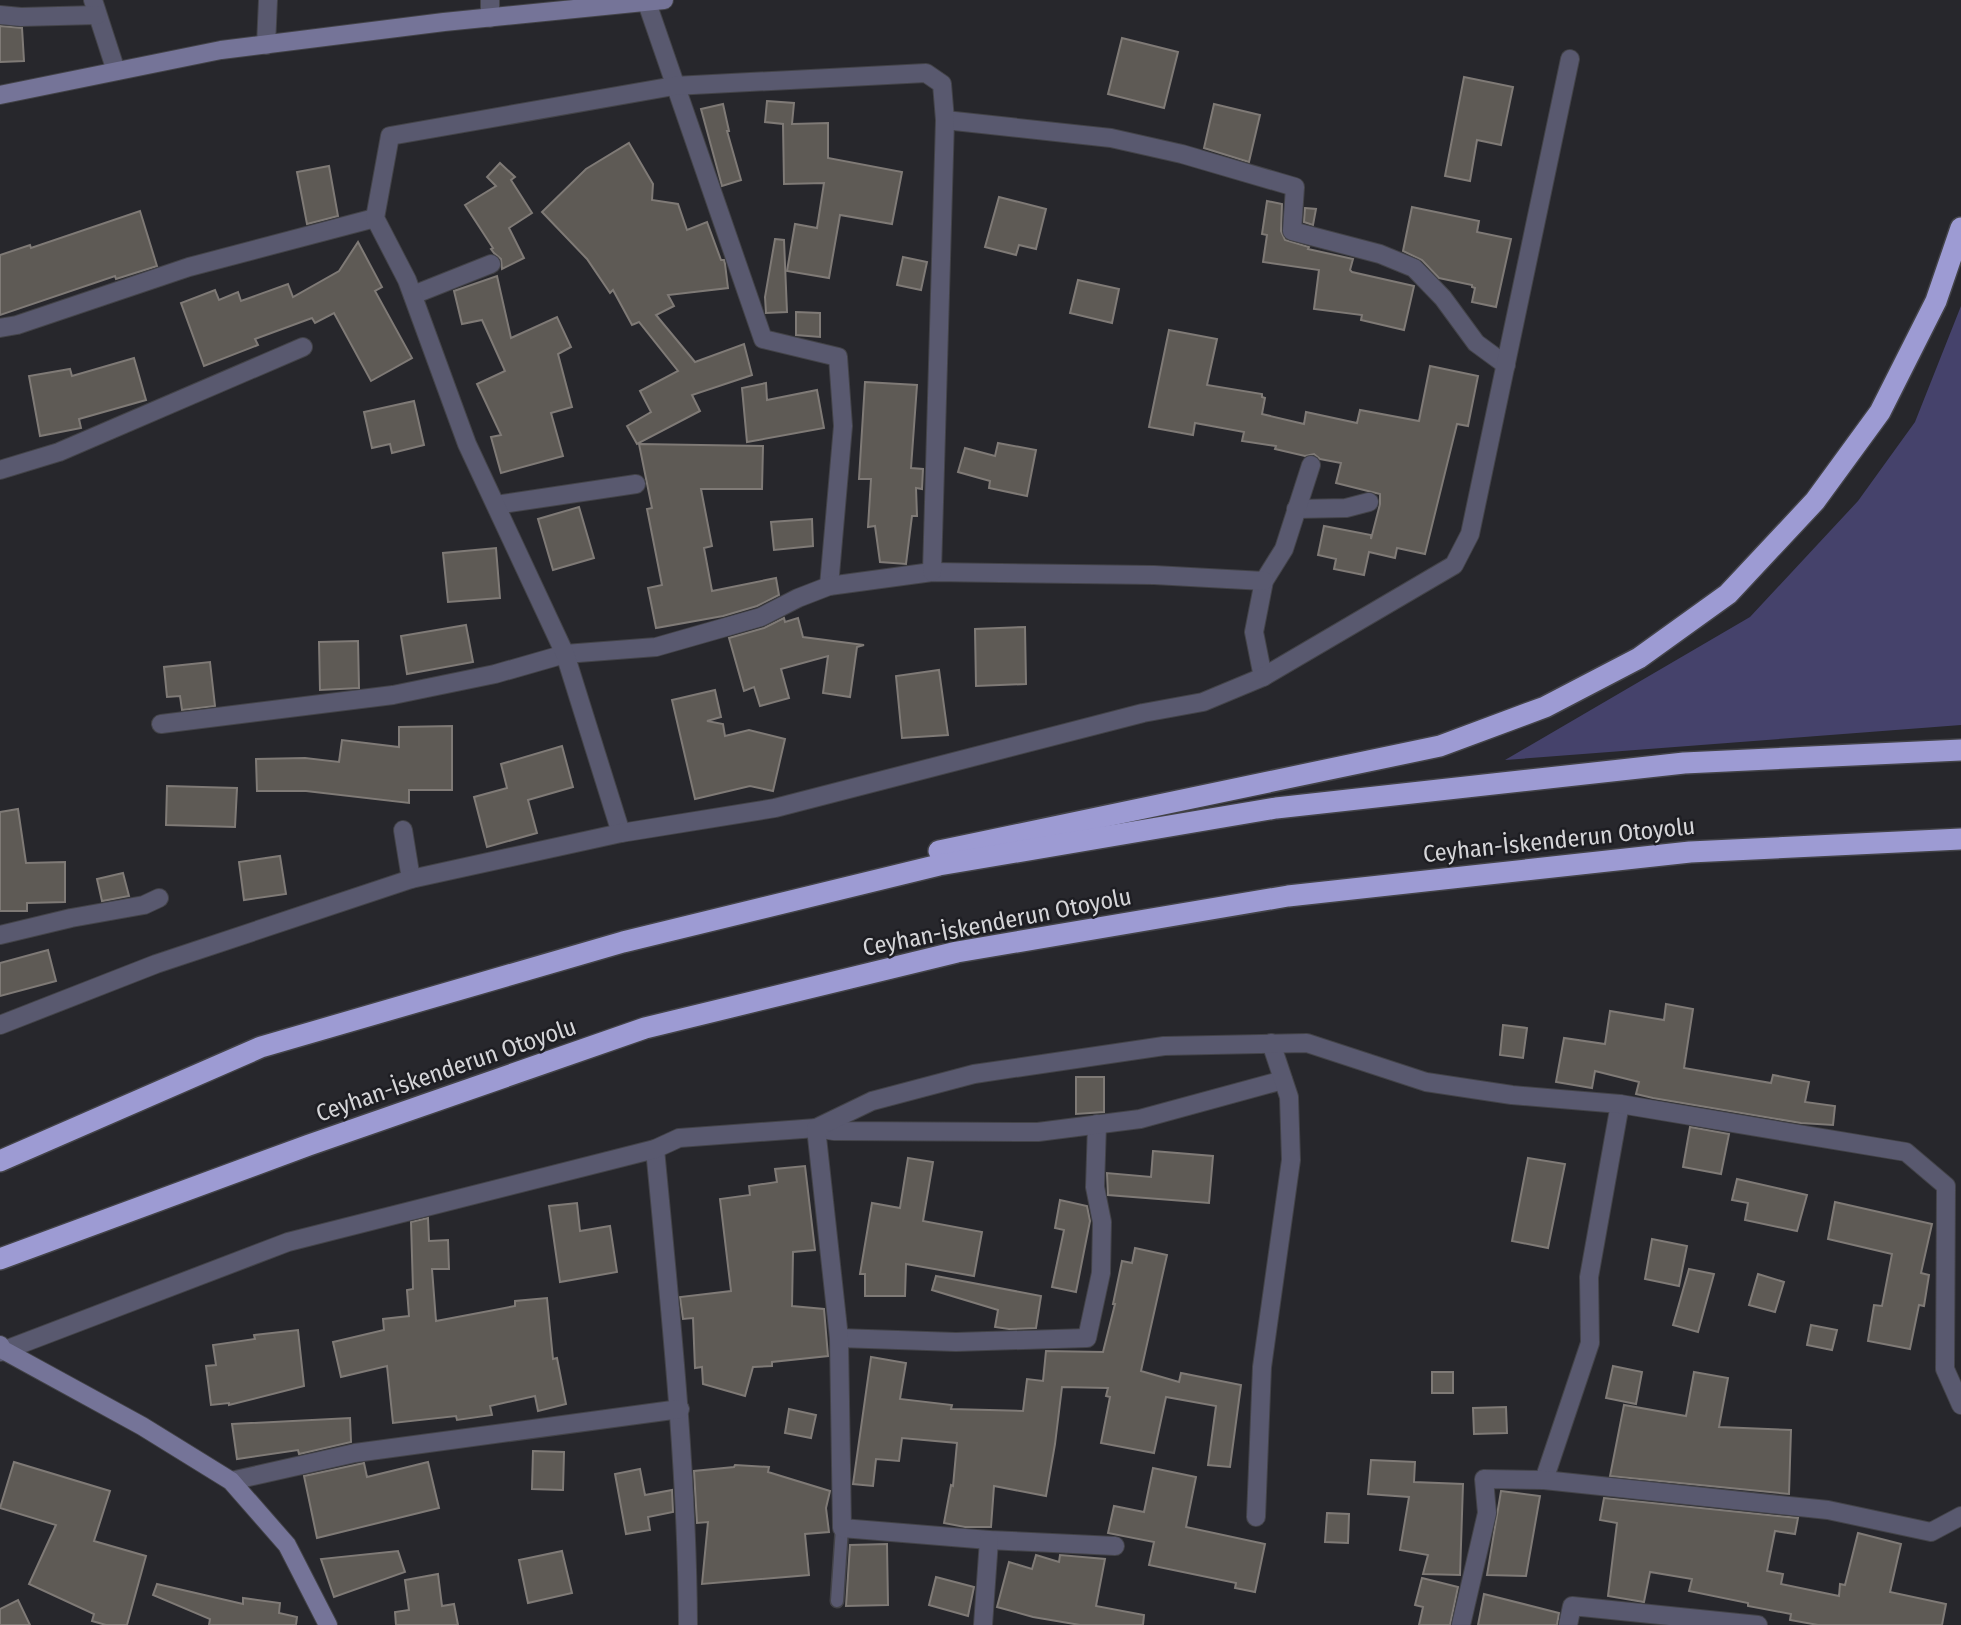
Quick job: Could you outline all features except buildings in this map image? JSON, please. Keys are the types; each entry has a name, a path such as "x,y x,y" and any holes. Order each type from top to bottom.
{"highway":[{"path":"0,1161 261,1047 931,853 1440,746 1545,707 1628,664 1728,594 1815,501 1880,412 1936,301 1961,228"},
{"path":"623,942 939,865 1276,808 1684,763 1961,750"},
{"name":"Ceyhan-İskenderun Otoyolu","path":"0,1259 309,1145 645,1028 957,952 1288,896 1690,852 1961,839"}],"street":[{"path":"266,45 268,0"},
{"path":"0,95 221,50 491,9 655,1 674,86 762,339 838,356 843,426 829,586"},
{"path":"0,15 95,7 116,71"},
{"path":"0,1025 156,964 411,879 621,833 775,808 1143,713 1203,702 1263,677 1454,565 1470,534 1570,59"},
{"path":"621,833 565,654 467,444 413,295 375,218 390,136 674,86 926,73 942,84 945,120 932,572"},
{"path":"945,120 1111,138 1182,154 1295,187 1292,231 1360,248 1414,268 1443,298 1476,343 1506,365"},
{"path":"0,328 17,325 189,267 375,218"},
{"path":"413,295 491,264"},
{"path":"0,470 59,452 303,347"},
{"path":"1263,677 1254,632 1264,581 1284,548 1311,465"},
{"path":"496,505 636,484"},
{"path":"1296,509 1346,508 1369,502"},
{"path":"160,724 393,695 495,674 565,654 656,647 761,617 829,586 932,572 1154,575 1264,581"},
{"path":"402,830 411,879"},
{"path":"0,935 71,918 144,905 159,898"},
{"path":"1256,1517 1262,1367 1291,1160 1289,1097 1271,1043"},
{"path":"817,1129 872,1101 974,1074 1164,1046 1307,1043 1426,1082 1512,1095 1620,1104 1906,1152 1946,1186 1945,1369 1961,1405"},
{"path":"1,1349 288,1242 655,1149 678,1138 817,1129 1038,1132 1140,1119 1283,1080"},
{"path":"1544,1480 1590,1343 1589,1277 1620,1104"},
{"path":"839,1338 956,1342 1087,1338 1101,1273 1102,1222 1095,1187 1097,1124"},
{"path":"817,1129 839,1338 842,1528 989,1541 1115,1546"},
{"path":"655,1149 680,1409 688,1625"},
{"path":"1,1349 142,1426 232,1481 287,1545 328,1625"},
{"path":"232,1481 355,1453 680,1409"},
{"path":"1461,1625 1487,1514 1484,1479 1544,1480 1828,1510 1931,1532 1961,1516"},
{"path":"983,1625 989,1541"},
{"path":"1568,1625 1572,1606 1758,1625"}],"lane":[{"path":"837,1601 842,1528"}],"shaded area":[{"path":"1961,306 1961,725 1505,760 1750,617 1858,501 1915,422"}]}
